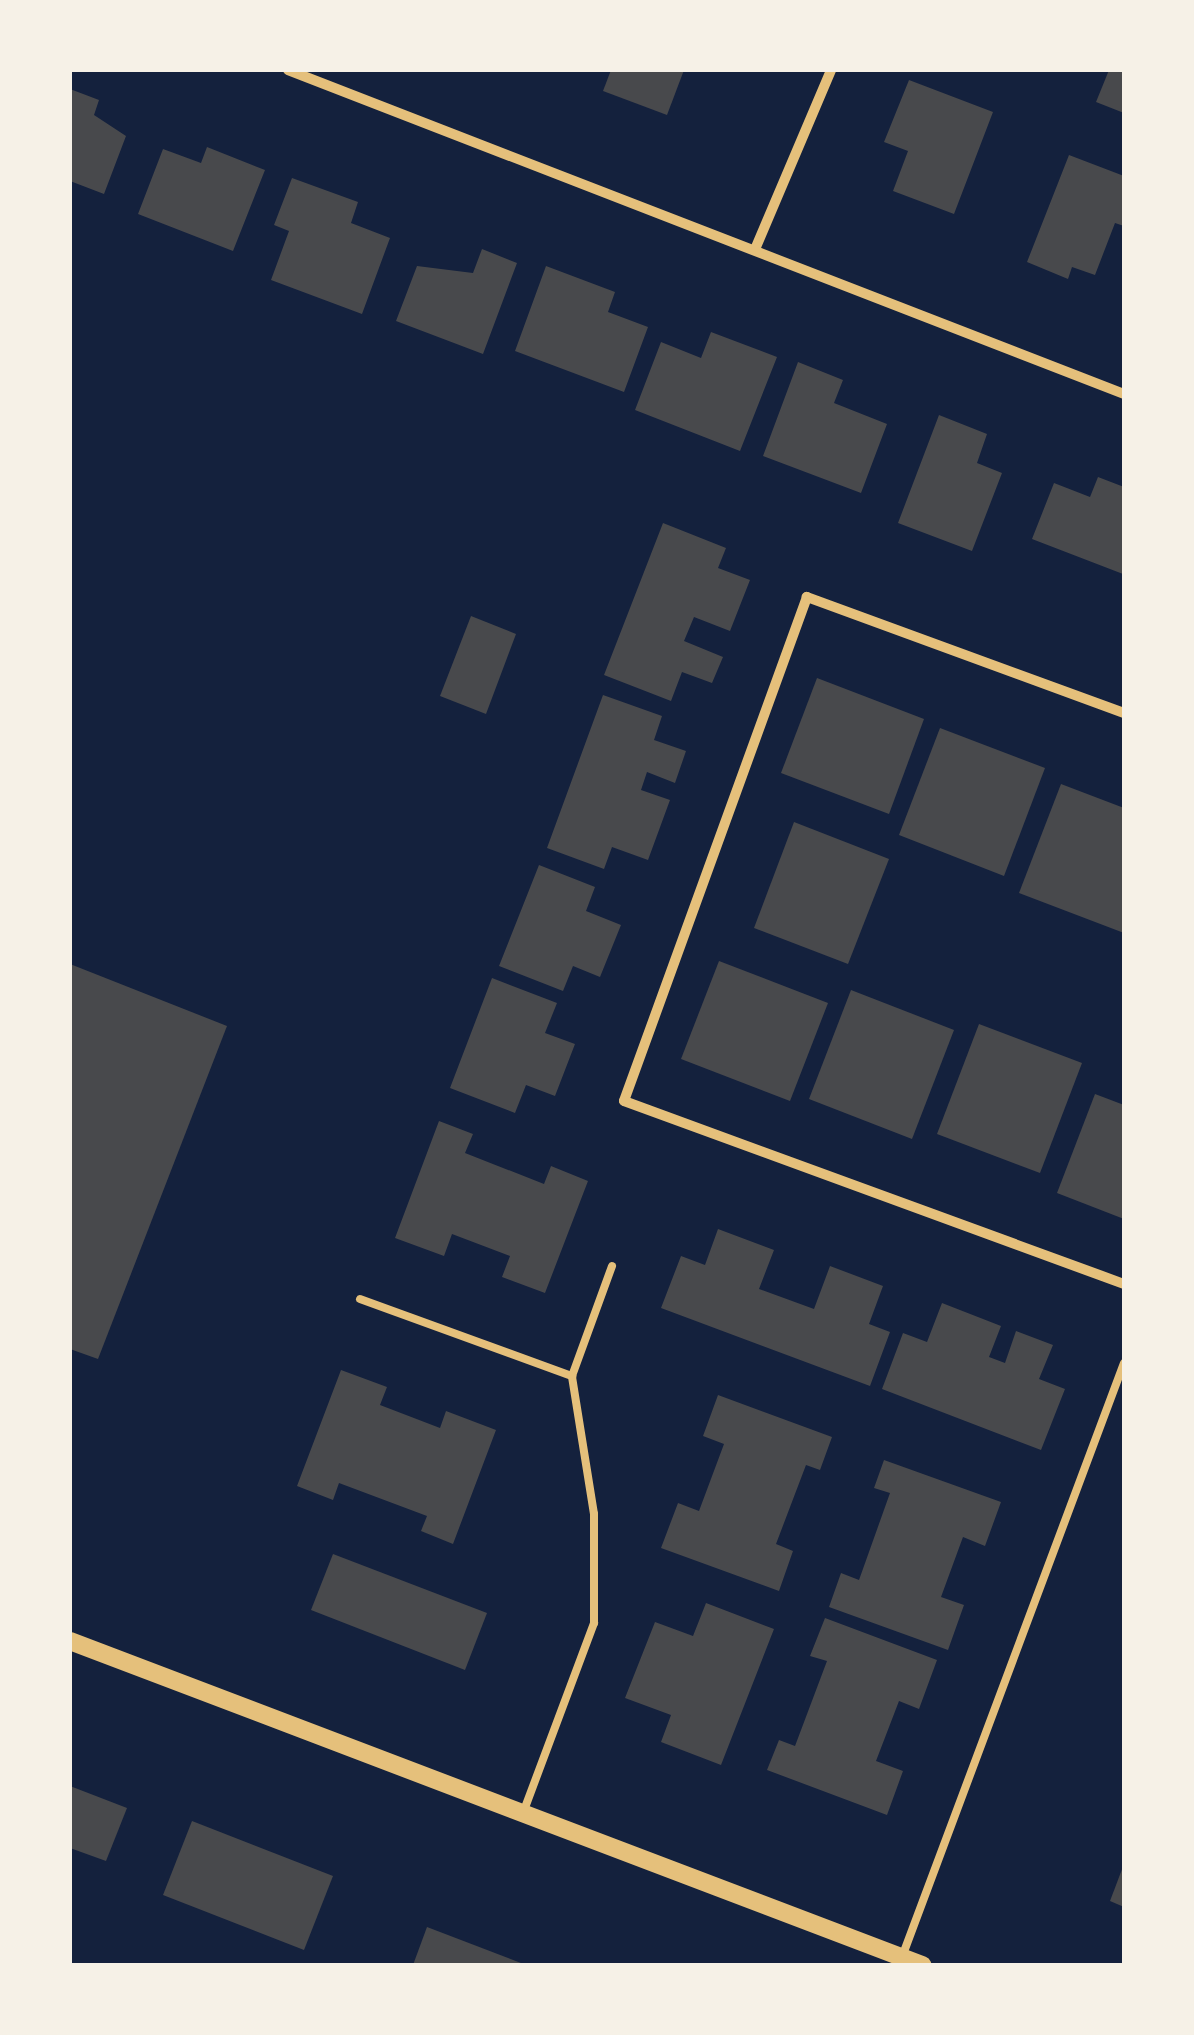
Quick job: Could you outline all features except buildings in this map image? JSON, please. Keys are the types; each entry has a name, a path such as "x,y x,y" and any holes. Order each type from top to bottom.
{"street":[{"path":"288,70 756,247 1124,394"},
{"path":"320,82 325,70"},
{"path":"756,247 831,70"},
{"path":"1124,713 808,598 624,1101 1124,1284"},
{"path":"70,1641 922,1965"}],"lane":[{"path":"523,1813 594,1623 594,1514 572,1376 612,1266"},
{"path":"360,1299 572,1376"},
{"path":"902,1957 1124,1364"}]}
